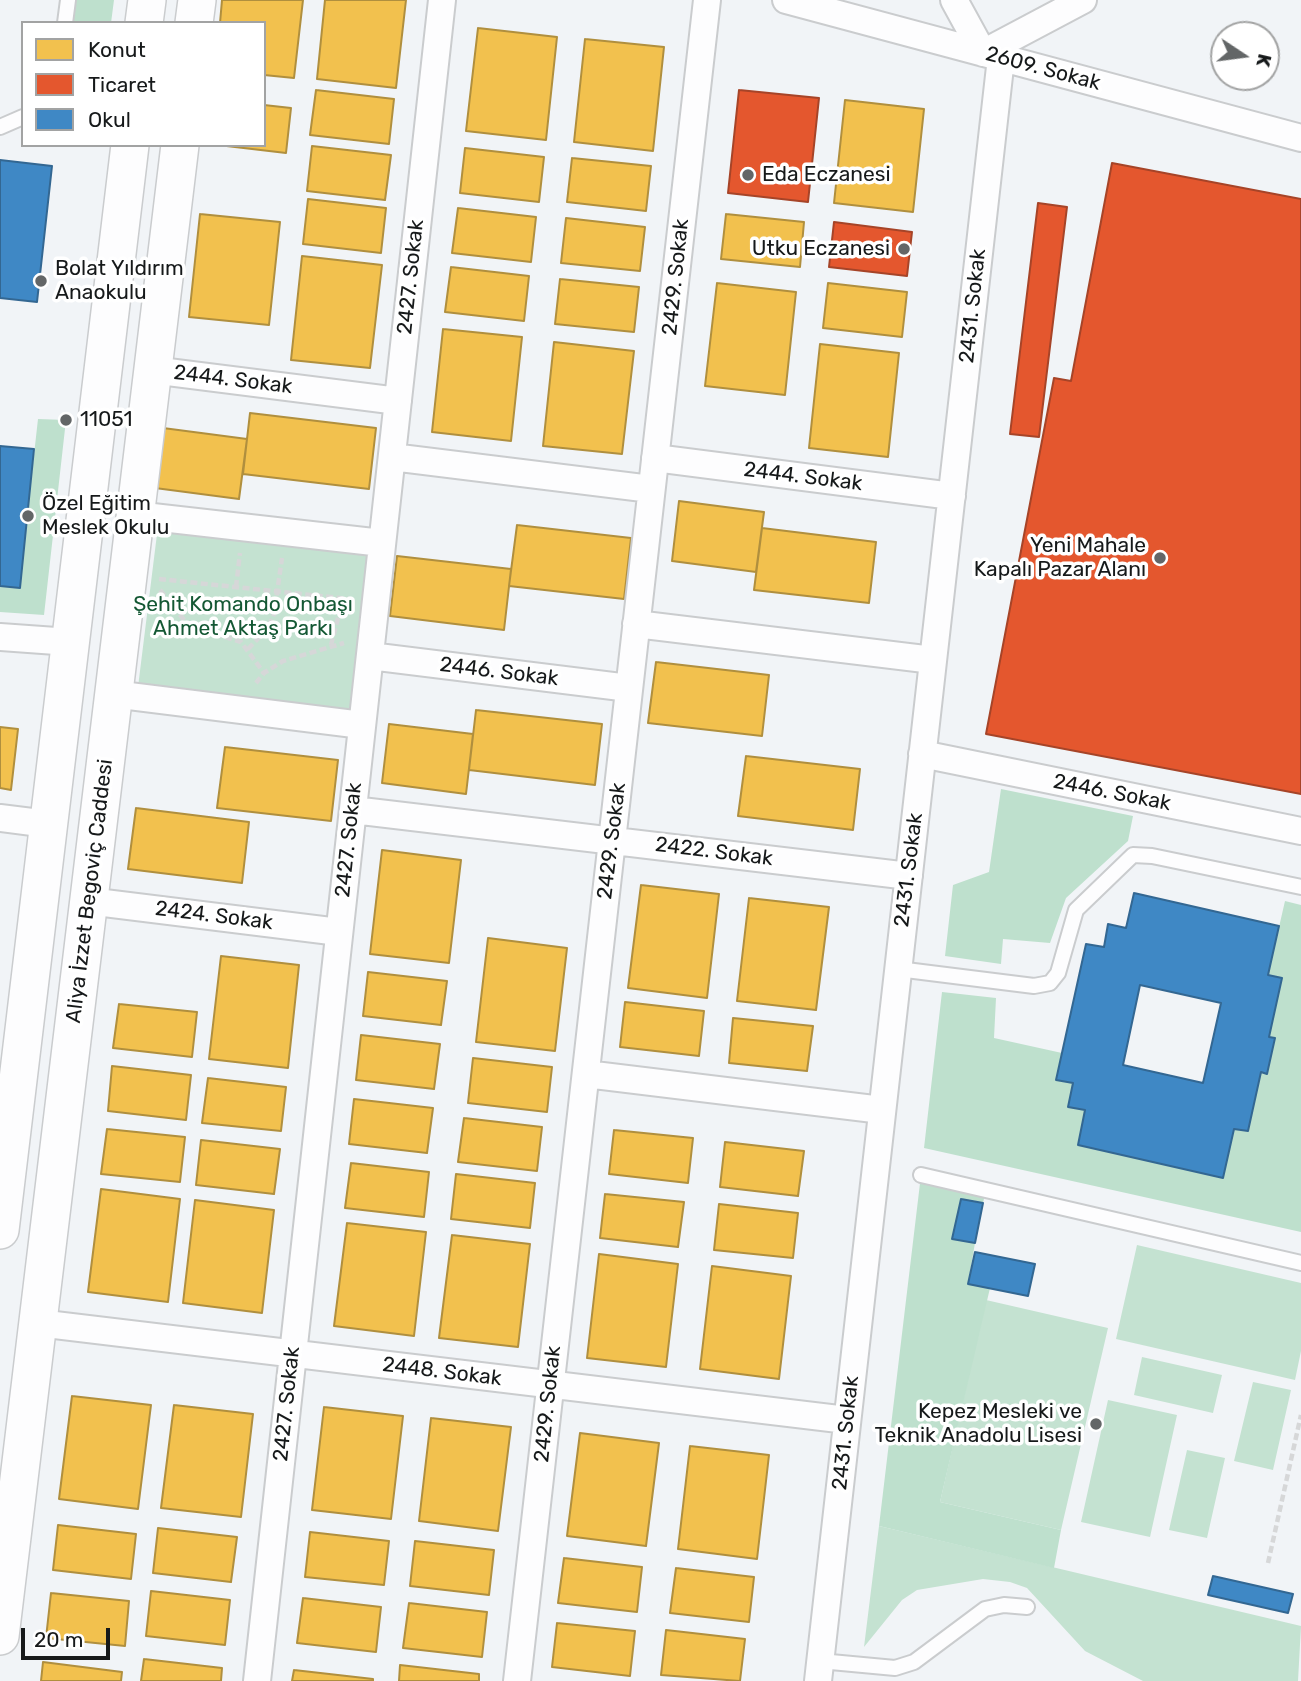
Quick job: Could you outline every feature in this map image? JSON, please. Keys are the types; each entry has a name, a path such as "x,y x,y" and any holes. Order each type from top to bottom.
{"main road":[{"path":"144,21 147,0"},
{"path":"194,21 197,0"},
{"path":"0,1230 130,147"},
{"name":"Aliya İzzet Begoviç Caddesi","path":"0,1636 180,147"}],"street":[{"name":"2427. Sokak","path":"257,1681 442,0"},
{"name":"2429. Sokak","path":"517,1681 707,0"},
{"name":"2609. Sokak","path":"786,0 1301,138"},
{"path":"954,0 992,56 1083,0"},
{"name":"2431. Sokak","path":"819,1671 952,496 992,56"},
{"name":"2444. Sokak","path":"152,370 398,401"},
{"path":"392,457 651,489"},
{"name":"2444. Sokak","path":"655,458 952,496"},
{"path":"135,515 383,543"},
{"path":"636,624 933,660"},
{"path":"0,637 70,642"},
{"name":"2446. Sokak","path":"370,650 629,688"},
{"path":"113,694 362,725"},
{"name":"2446. Sokak","path":"922,754 1301,831"},
{"name":"2422. Sokak","path":"353,810 909,876"},
{"path":"0,818 48,824"},
{"name":"2424. Sokak","path":"88,901 339,932"},
{"path":"586,1074 882,1110"},
{"name":"2448. Sokak","path":"38,1324 847,1420"}],"lane":[{"path":"65,21 68,0"},
{"path":"0,127 21,118"},
{"path":"898,969 1034,986 1050,984 1058,973 1076,910 1133,855 1153,856 1301,887"},
{"path":"921,1175 1301,1263"},
{"path":"819,1671 895,1668 914,1662 985,1609 1004,1605 1027,1607"}],"path":[{"path":"248,649 268,628 278,592 285,532"},
{"path":"264,673 248,649 232,637 189,626 151,578 376,602"},
{"path":"331,645 343,599"},
{"path":"237,709 264,673 284,661 331,645 370,650"},
{"path":"1268,1563 1301,1415"}],"green space":[{"path":"68,0 114,0 111,21 65,21"},
{"path":"38,419 66,420 44,615 0,612 0,586 19,588"},
{"name":"Şehit Komando Onbaşı Ahmet Aktaş Parkı","path":"158,526 374,550 355,713 138,687"},
{"path":"1001,789 1133,816 1128,841 1066,898 1050,943 1003,939 1001,964 945,956 953,885 989,872"},
{"path":"1285,901 1301,905 1301,1232 924,1148 942,992 996,998 994,1038 1062,1053 1056,1079 1073,1083 1068,1107 1085,1110 1078,1145 1223,1177 1234,1129 1248,1131 1261,1072 1267,1073 1275,1039 1269,1037 1282,978 1268,975"},
{"path":"921,1175 986,1190 983,1203 961,1199 952,1238 975,1243 968,1284 990,1288 940,1502 1061,1530 1054,1568 879,1526"},
{"path":"1137,1245 1301,1283 1301,1351 1295,1380 1116,1339"},
{"path":"986,1300 1108,1328 1061,1530 940,1502"},
{"path":"1142,1357 1222,1375 1213,1413 1134,1395"},
{"path":"1253,1382 1291,1390 1273,1470 1234,1461"},
{"path":"1108,1400 1177,1415 1150,1537 1081,1522"},
{"path":"1187,1450 1225,1458 1207,1538 1169,1530"},
{"path":"879,1526 1301,1626 1298,1681 1143,1681 1085,1651 1027,1588 1010,1582 983,1579 917,1590 902,1600 864,1647"}],"building: Konut":[{"path":"222,0 303,0 294,78 266,75 266,21 220,21"},
{"path":"325,0 406,0 396,88 317,79"},
{"path":"478,28 557,37 546,140 466,131"},
{"path":"585,39 664,47 653,151 574,142"},
{"path":"316,90 394,99 389,144 310,135"},
{"path":"845,100 924,109 913,212 834,203"},
{"path":"266,105 291,108 286,153 235,147 266,147"},
{"path":"312,146 391,155 385,200 307,191"},
{"path":"465,148 544,157 539,202 460,193"},
{"path":"572,158 651,166 646,211 567,202"},
{"path":"308,199 386,208 381,253 303,244"},
{"path":"458,208 536,217 531,262 452,253"},
{"path":"200,214 280,222 269,325 189,317"},
{"path":"726,214 804,222 800,267 721,259"},
{"path":"566,218 645,227 640,271 561,263"},
{"path":"302,256 382,265 370,368 291,360"},
{"path":"451,267 529,276 524,321 445,312"},
{"path":"560,279 639,287 634,332 555,324"},
{"path":"717,283 796,292 785,395 705,386"},
{"path":"828,283 907,292 902,337 823,328"},
{"path":"443,329 522,337 511,441 432,432"},
{"path":"554,342 634,351 622,454 543,446"},
{"path":"820,344 899,353 888,457 809,448"},
{"path":"250,413 376,428 369,489 243,474"},
{"path":"163,428 247,439 239,499 155,488"},
{"path":"679,501 764,512 756,572 672,561"},
{"path":"517,525 631,538 624,599 509,586"},
{"path":"762,528 876,542 869,603 754,590"},
{"path":"397,556 511,569 504,630 390,616"},
{"path":"656,662 769,675 762,736 648,723"},
{"path":"476,710 602,724 595,785 469,770"},
{"path":"389,724 473,734 466,794 382,783"},
{"path":"0,727 18,729 11,790 0,788"},
{"path":"225,747 338,760 331,821 217,808"},
{"path":"746,756 860,769 853,830 738,816"},
{"path":"136,808 249,822 242,883 128,869"},
{"path":"382,850 461,860 449,963 370,954"},
{"path":"641,885 719,894 707,998 628,988"},
{"path":"749,898 829,907 816,1010 737,1001"},
{"path":"488,938 567,948 555,1051 476,1042"},
{"path":"221,956 299,965 288,1068 209,1059"},
{"path":"368,972 447,981 441,1025 363,1016"},
{"path":"625,1002 704,1011 699,1056 620,1047"},
{"path":"119,1004 197,1012 192,1057 113,1048"},
{"path":"733,1018 813,1026 807,1071 729,1063"},
{"path":"361,1035 440,1044 434,1089 356,1080"},
{"path":"473,1058 552,1067 547,1112 468,1103"},
{"path":"112,1066 191,1075 186,1120 108,1111"},
{"path":"208,1078 286,1087 281,1131 202,1123"},
{"path":"354,1099 433,1108 427,1153 349,1144"},
{"path":"464,1118 542,1127 537,1171 458,1162"},
{"path":"107,1129 185,1137 180,1182 101,1174"},
{"path":"614,1130 693,1138 688,1183 609,1174"},
{"path":"201,1140 280,1149 274,1194 196,1185"},
{"path":"725,1142 804,1151 798,1196 720,1187"},
{"path":"351,1163 429,1172 424,1217 345,1208"},
{"path":"456,1174 535,1183 530,1228 451,1219"},
{"path":"101,1189 180,1199 168,1302 88,1292"},
{"path":"605,1194 684,1202 678,1247 600,1238"},
{"path":"195,1200 274,1210 262,1313 183,1303"},
{"path":"719,1204 798,1213 793,1258 714,1250"},
{"path":"347,1223 426,1232 414,1336 334,1326"},
{"path":"452,1235 530,1244 518,1347 439,1338"},
{"path":"599,1254 678,1264 666,1367 587,1358"},
{"path":"712,1266 791,1276 779,1379 700,1369"},
{"path":"72,1396 151,1405 138,1509 59,1499"},
{"path":"174,1405 253,1414 241,1517 161,1508"},
{"path":"324,1407 403,1416 391,1519 312,1510"},
{"path":"431,1418 511,1427 498,1531 419,1521"},
{"path":"580,1433 659,1443 646,1546 567,1536"},
{"path":"690,1446 769,1455 757,1559 678,1549"},
{"path":"58,1525 136,1534 131,1579 53,1570"},
{"path":"158,1528 237,1537 231,1582 153,1573"},
{"path":"310,1532 389,1541 384,1585 305,1577"},
{"path":"415,1541 494,1550 489,1595 410,1586"},
{"path":"564,1558 642,1567 637,1612 558,1603"},
{"path":"676,1568 754,1577 749,1622 670,1613"},
{"path":"151,1591 230,1600 225,1645 146,1636"},
{"path":"51,1593 129,1601 125,1646 46,1638"},
{"path":"303,1598 381,1607 376,1652 297,1643"},
{"path":"409,1603 487,1612 482,1657 403,1648"},
{"path":"557,1623 635,1631 630,1676 552,1667"},
{"path":"666,1630 745,1639 740,1681 661,1675"},
{"path":"144,1659 222,1668 221,1681 141,1681"},
{"path":"43,1662 122,1672 121,1681 41,1681"},
{"path":"400,1665 479,1674 479,1681 399,1681"},
{"path":"294,1670 373,1679 373,1681 292,1681"}],"building: Ticaret":[{"path":"739,90 819,98 808,202 728,193"},
{"name":"Yeni Mahale Kapalı Pazar Alanı","path":"1112,163 1301,199 1301,794 986,734 1054,378 1071,381"},
{"path":"1038,203 1067,207 1039,437 1010,434"},
{"path":"834,222 912,232 907,276 829,267"}],"building: Okul":[{"path":"0,160 52,166 37,302 0,298"},
{"path":"0,446 34,449 20,588 0,586"},
{"path":"1134,893 1279,926 1268,975 1282,978 1269,1037 1275,1038 1267,1074 1261,1072 1248,1131 1234,1129 1223,1178 1078,1145 1085,1110 1068,1107 1073,1083 1056,1080 1086,944 1104,947 1108,924 1126,928","holes":["1140,985 1221,1003 1203,1083 1123,1065"]},
{"path":"961,1199 983,1203 975,1243 952,1239"},
{"path":"975,1252 1035,1264 1028,1296 968,1284"},
{"path":"1213,1576 1293,1594 1288,1613 1208,1595"}],"place":[{"name":"Eda Eczanesi","path":"748,175"},
{"name":"Utku Eczanesi","path":"904,249"},
{"name":"Bolat Yıldırım Anaokulu","path":"41,281"},
{"name":"11051","path":"66,420"},
{"name":"Özel Eğitim Meslek Okulu","path":"28,516"},
{"name":"Yeni Mahale Kapalı Pazar Alanı","path":"1160,558"},
{"name":"Kepez Mesleki ve Teknik Anadolu Lisesi","path":"1096,1424"}]}
